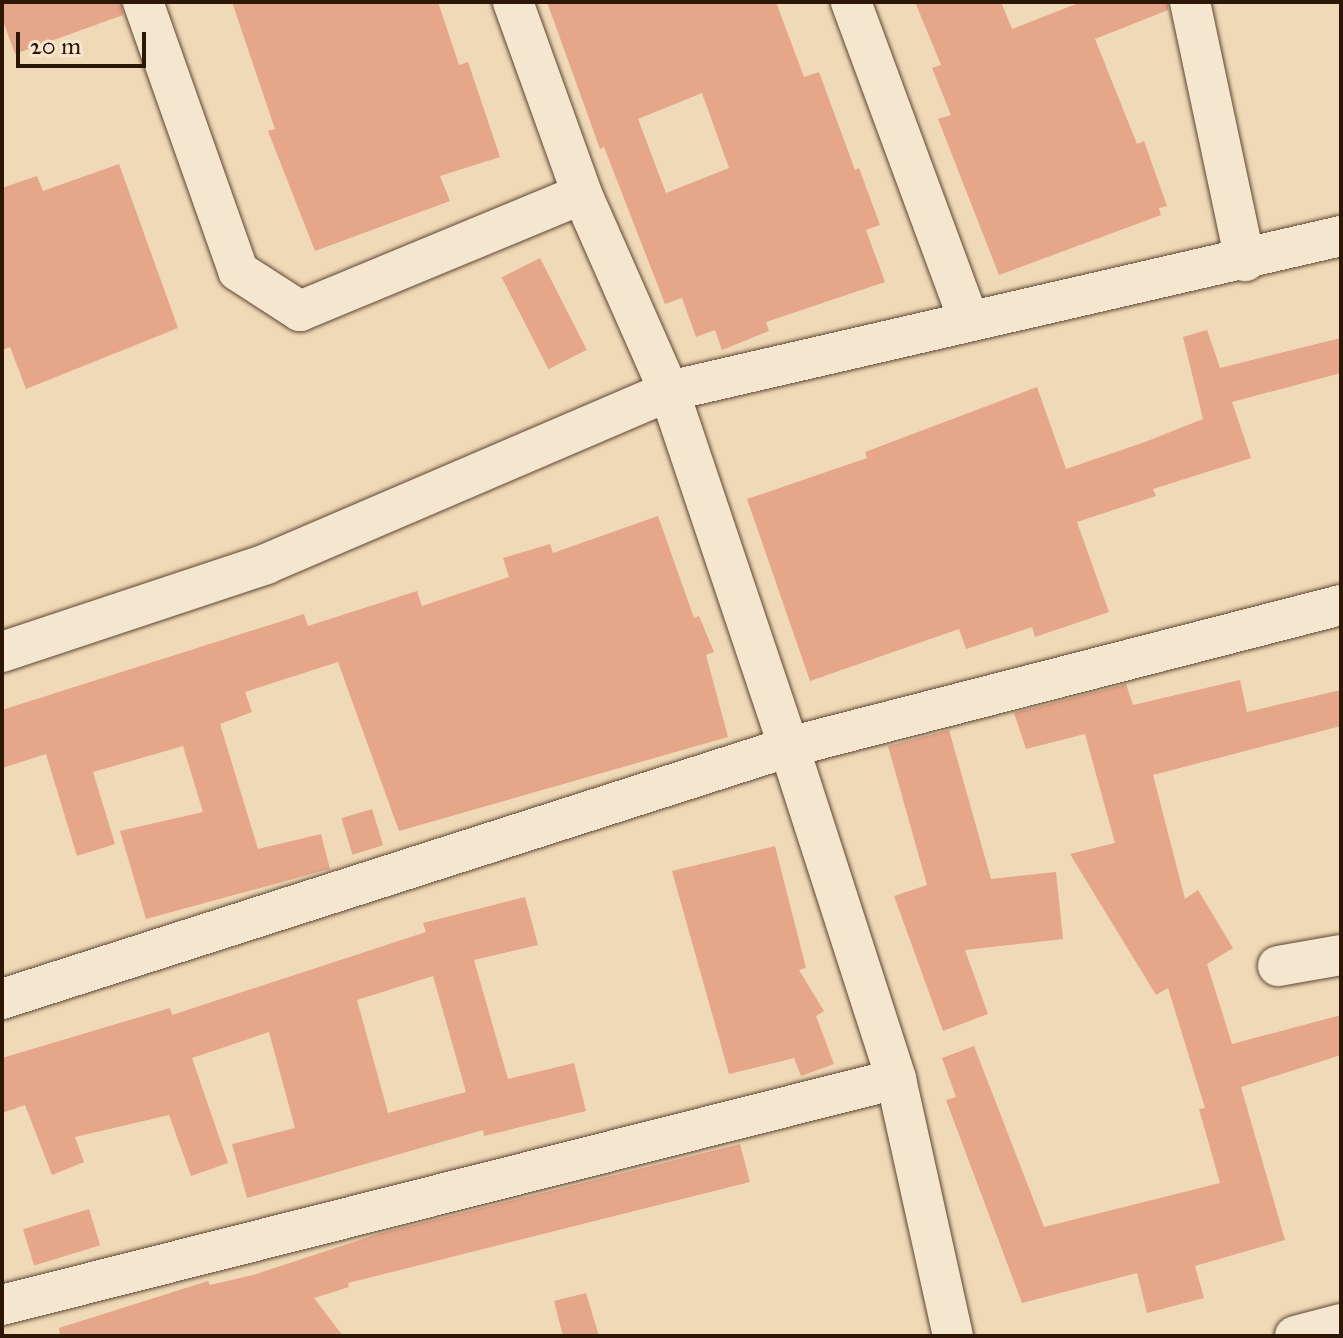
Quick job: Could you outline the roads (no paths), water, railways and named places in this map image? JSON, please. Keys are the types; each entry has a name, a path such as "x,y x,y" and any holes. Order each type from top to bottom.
{"street":[{"path":"143,2 238,271 300,311 582,194"},
{"path":"513,2 582,194 669,391 789,747 896,1079 953,1336"},
{"path":"851,2 969,321"},
{"path":"1190,2 1245,261"},
{"path":"2,652 266,564 669,391 1245,261 1341,236"},
{"path":"2,999 789,747 1341,605"},
{"path":"1278,966 1341,955"},
{"path":"2,1305 896,1079"},
{"path":"1295,1336 1341,1324"}]}
